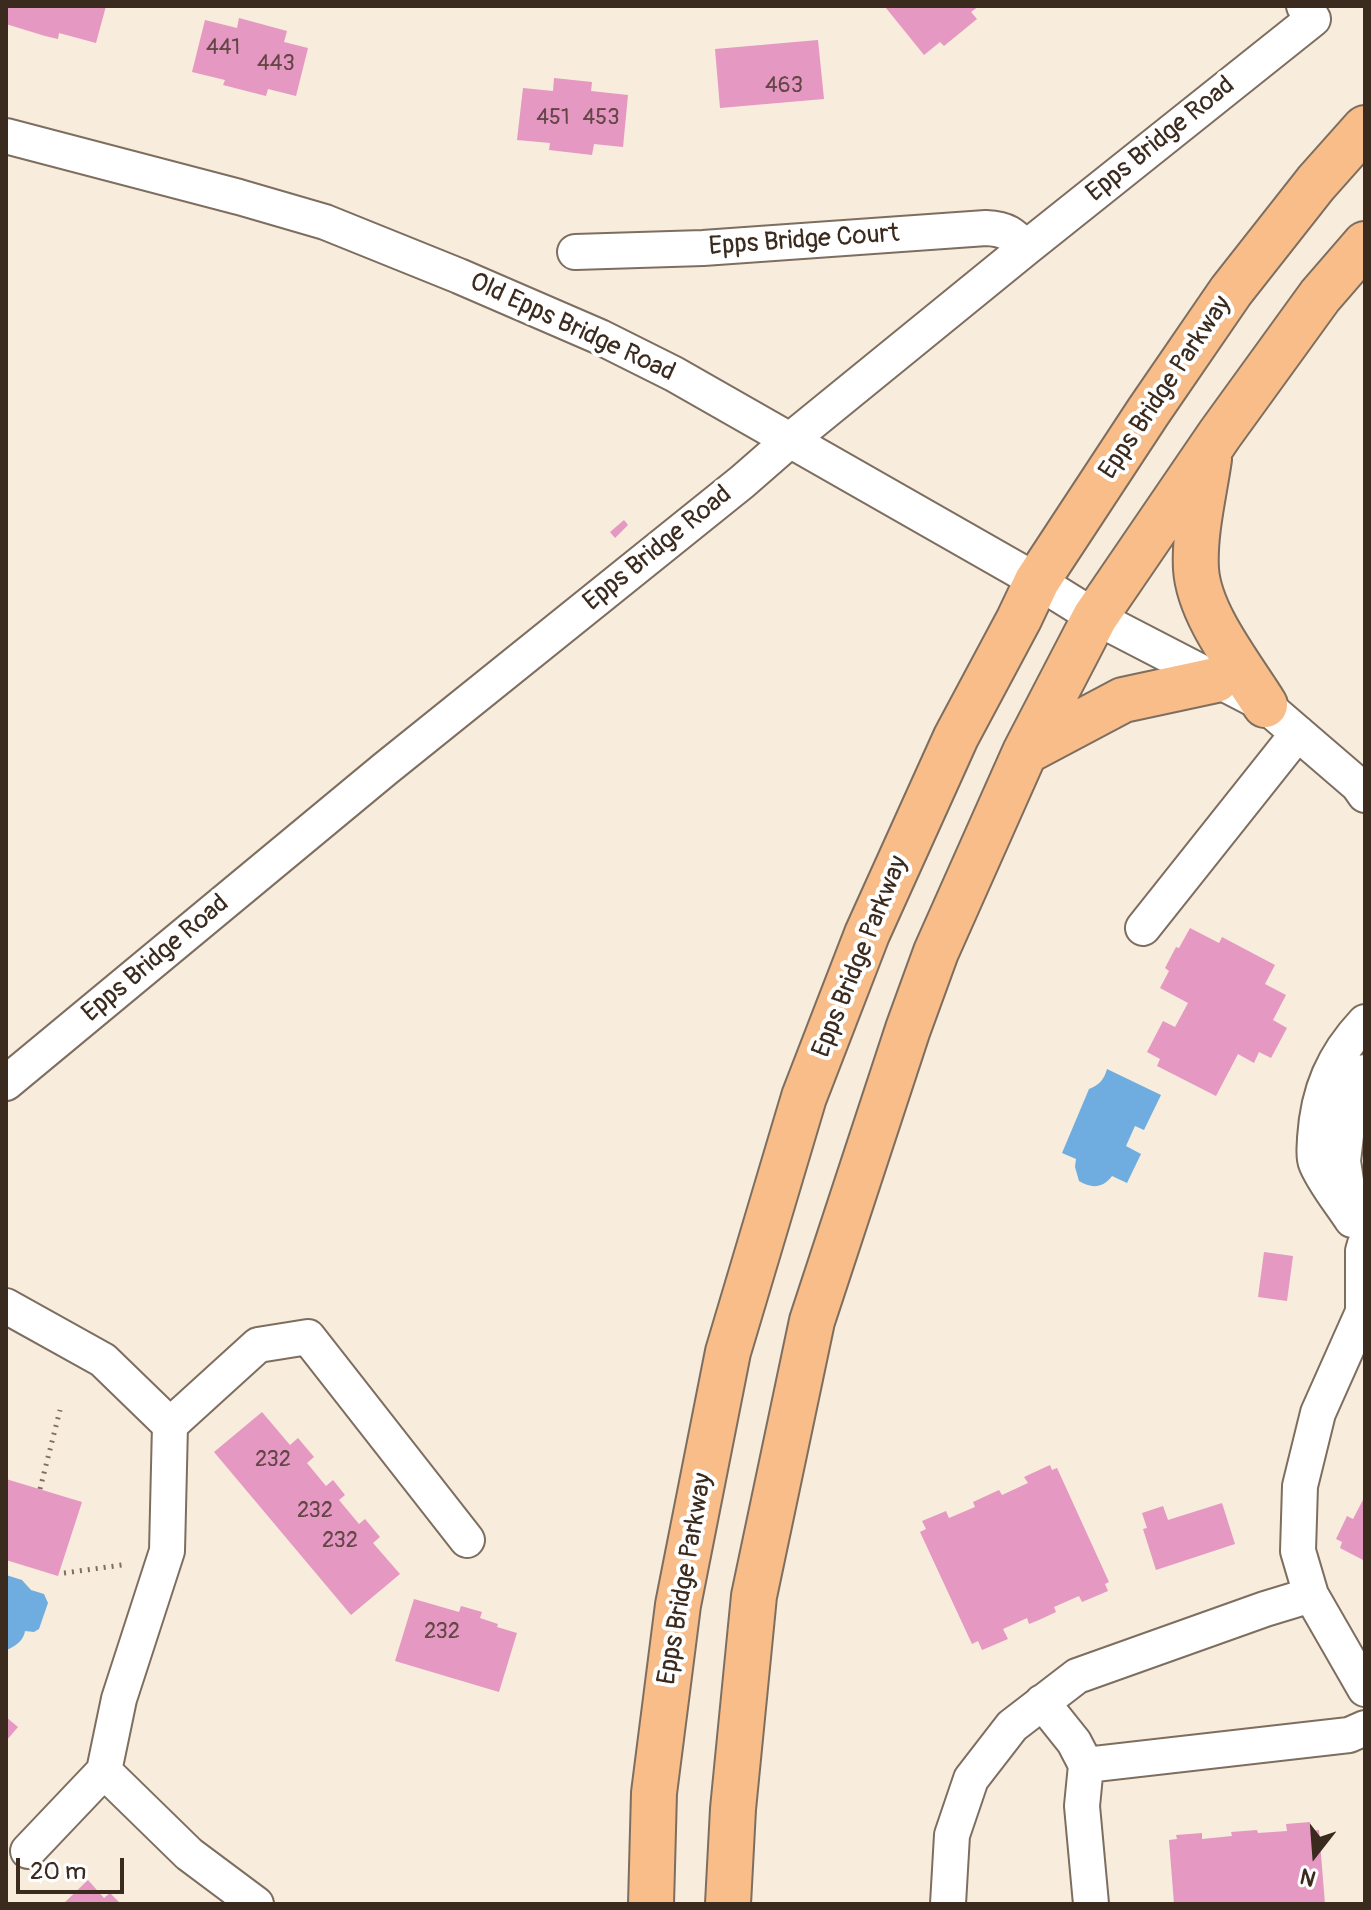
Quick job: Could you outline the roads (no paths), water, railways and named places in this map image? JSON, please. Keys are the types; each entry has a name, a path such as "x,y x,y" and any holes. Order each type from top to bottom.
{"main road":[{"name":"Epps Bridge Parkway","path":"651,1904 654,1793 678,1605 728,1352 804,1097 867,934 956,737 1037,581 1231,291 1316,183 1365,128"},
{"path":"728,1904 733,1809 754,1596 812,1321 936,952 1025,752 1095,617 1320,296 1365,244"},
{"path":"1211,448 1197,540 1198,582 1209,617 1265,705"},
{"path":"1025,752 1123,700 1216,680"}],"street":[{"name":"Epps Bridge Road","path":"6,1083 385,769 742,482 1309,13"},
{"name":"Old Epps Bridge Road","path":"6,136 325,222 600,337 674,374 1095,617 1265,705 1358,785 1365,795"},
{"name":"Epps Bridge Court","path":"575,252 717,247 986,228 1012,234 1026,248"},
{"path":"1143,928 1298,733"},
{"path":"1343,1118 1319,1099 1335,1062 1365,1022"},
{"path":"1365,1072 1343,1118 1314,1160 1360,1238 1364,1312 1318,1413 1300,1486 1298,1551 1311,1595 1365,1689"},
{"path":"6,1306 103,1360 170,1425"},
{"path":"28,1851 104,1771 119,1699 167,1551 170,1425 258,1345 308,1337 467,1540"},
{"path":"948,1904 952,1835 971,1779 1012,1726 1077,1676 1311,1595"},
{"path":"1042,1702 1074,1742 1086,1765 1082,1806 1091,1904"},
{"path":"1086,1765 1349,1735 1365,1728"},
{"path":"104,1771 189,1854 256,1904"}],"water":[{"path":"1107,1069 1161,1095 1144,1130 1135,1126 1126,1146 1141,1154 1127,1183 1112,1176 1105,1183 1093,1186 1079,1181 1076,1159 1062,1153 1089,1089 1101,1082"},
{"path":"6,1575 22,1580 31,1590 44,1594 48,1603 39,1629 25,1631 18,1643 6,1650"}]}
